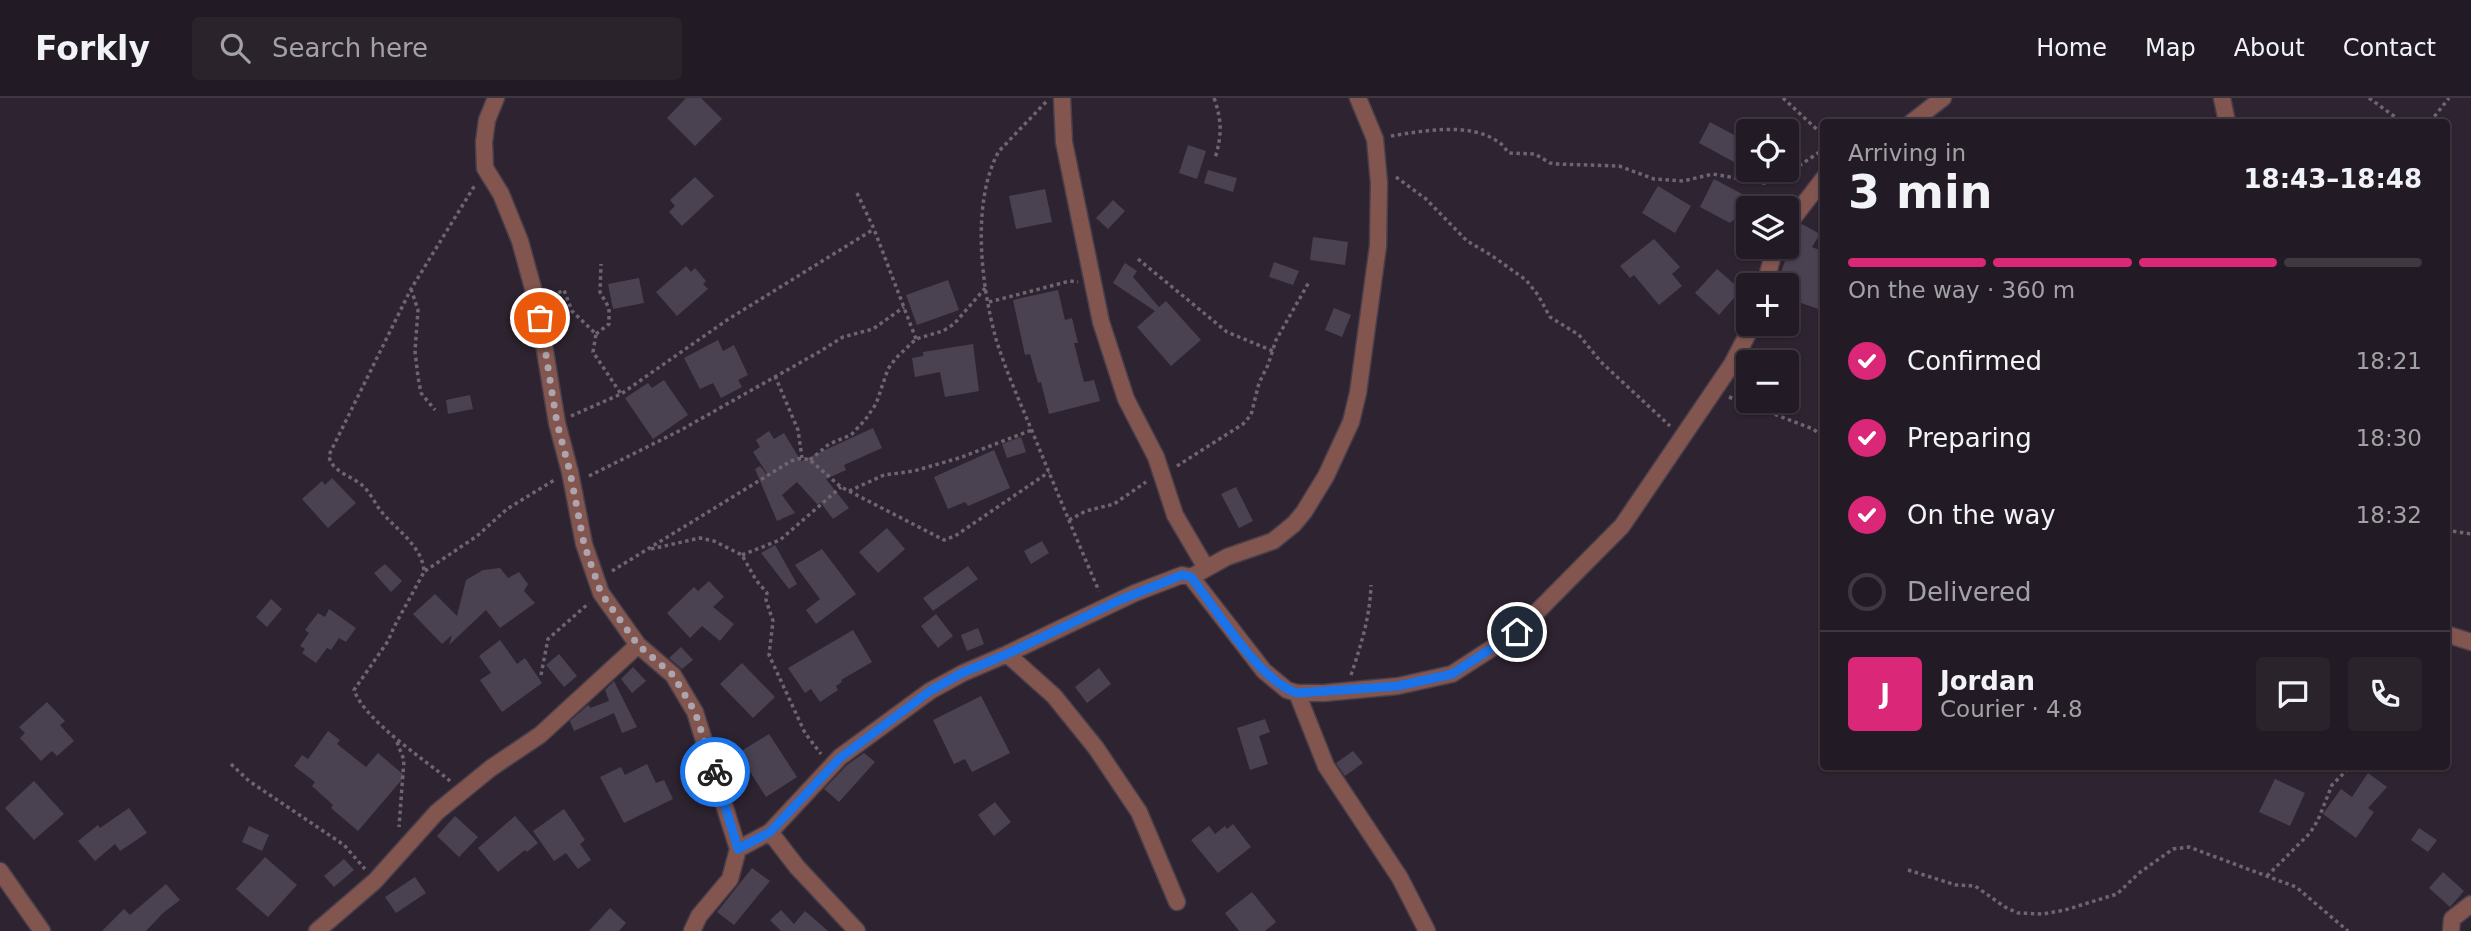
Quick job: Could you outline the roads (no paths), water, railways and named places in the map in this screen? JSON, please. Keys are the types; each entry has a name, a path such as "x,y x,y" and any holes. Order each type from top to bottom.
{"street":[{"path":"496,98 487,120 485,168 501,194 520,240 537,303 557,423 584,544 599,587 638,645 673,675 695,712 738,849 730,878 699,916 692,931"},
{"path":"1062,98 1066,153 1101,322 1126,399 1157,457 1175,514 1206,568"},
{"path":"738,849 770,832 834,764 930,691 962,673 1105,607 1180,576 1191,577 1227,557 1273,541 1304,512 1341,447 1356,403 1362,371 1378,246 1378,165 1375,139 1358,98"},
{"path":"1916,119 1943,98"},
{"path":"2222,98 2226,119"},
{"path":"1799,208 1820,183"},
{"path":"1191,577 1264,671 1287,690 1297,693 1398,686 1452,674 1517,632 1622,526 1732,364 1747,336"},
{"path":"2450,635 2471,642"},
{"path":"317,931 375,881 437,813 491,768 540,735 638,645"},
{"path":"1007,654 1054,696 1096,748 1139,811 1177,902"},
{"path":"1297,693 1326,766 1400,878 1427,931"},
{"path":"770,832 797,867 857,931"},
{"path":"0,871 42,931"},
{"path":"2451,931 2452,919 2471,904"}]}
